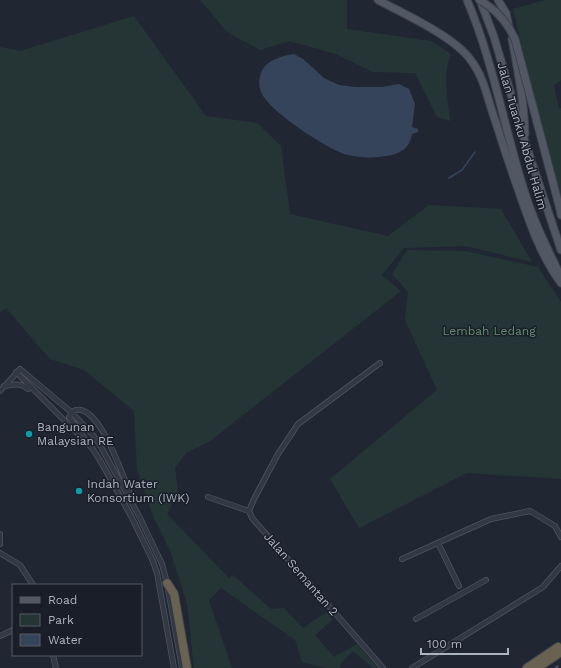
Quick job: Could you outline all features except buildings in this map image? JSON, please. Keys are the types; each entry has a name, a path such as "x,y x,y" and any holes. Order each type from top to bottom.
{"highway":[{"path":"167,583 174,594 187,668"},
{"path":"527,668 560,648"},
{"path":"537,668 560,648"}],"main road":[{"path":"378,0 437,32 456,45 469,58 479,73 486,88 492,113 532,230 552,271 561,283"},
{"name":"Jalan Tuanku Abdul Halim","path":"467,0 493,73 510,144 524,191 541,236 561,277"},
{"path":"480,0 486,3 503,18 515,39 560,212"},
{"name":"Jalan Tuanku Abdul Halim","path":"480,0 494,37 526,145 561,250"},
{"path":"498,0 506,13 512,38 525,118 526,145"}],"street":[{"path":"208,497 249,511 278,454 298,424 380,363"},
{"path":"0,391 18,371"},
{"path":"18,371 45,402 92,448"},
{"path":"18,371 71,412 92,434 100,445 159,557 167,583 182,668"},
{"path":"4,386 19,383 24,385 40,400 45,402"},
{"path":"71,412 76,410 84,411 97,423 109,442 138,516"},
{"path":"71,412 69,417 71,422 83,434 101,462 131,516 155,566 174,668"},
{"name":"Jalan Semantan 2","path":"249,511 252,518 383,668"},
{"path":"402,559 491,518 530,511 555,526 561,537"},
{"path":"0,534 0,553 20,565 32,584"},
{"path":"438,543 458,586"},
{"path":"412,668 543,587 561,566"},
{"path":"416,619 486,580"},
{"path":"0,636 12,630"},
{"path":"53,656 56,668"}],"green space":[{"path":"200,0 347,0 347,29 431,41 451,54 448,62 446,79 450,121 437,117 415,73 373,72 336,54 289,41 260,50 227,32"},
{"path":"545,0 561,0 561,80 554,85 559,109 561,108 561,205 513,9"},
{"path":"134,16 206,116 257,123 281,146 290,214 388,236 429,205 501,209 532,262 466,246 404,248 382,275 401,291 209,442 186,453 175,468 178,492 167,514 229,578 233,575 271,609 284,608 303,628 327,612 332,620 315,635 334,657 357,644 378,668 373,668 353,651 341,663 340,668 326,668 302,662 295,640 221,588 209,600 232,668 194,668 187,604 171,553 153,516 137,470 134,411 84,370 50,359 6,308 0,313 0,47 20,51"},
{"name":"Lembah Ledang","path":"407,250 465,251 538,267 561,302 561,479 467,473 359,528 330,479 437,390 405,320 408,292 392,274"}],"water":[{"path":"294,54 303,59 324,78 339,85 355,87 382,87 399,84 409,89 415,104 412,127 418,129 418,132 412,134 409,143 401,152 377,157 348,155 327,146 314,138 288,120 267,102 260,90 260,75 266,65 279,58"}],"waterway":[{"path":"449,178 462,170 475,152"}],"railway":[{"path":"555,668 561,664"}],"place":[{"name":"Bangunan Malaysian RE","path":"29,434"},
{"name":"Indah Water Konsortium (IWK)","path":"79,491"}]}
